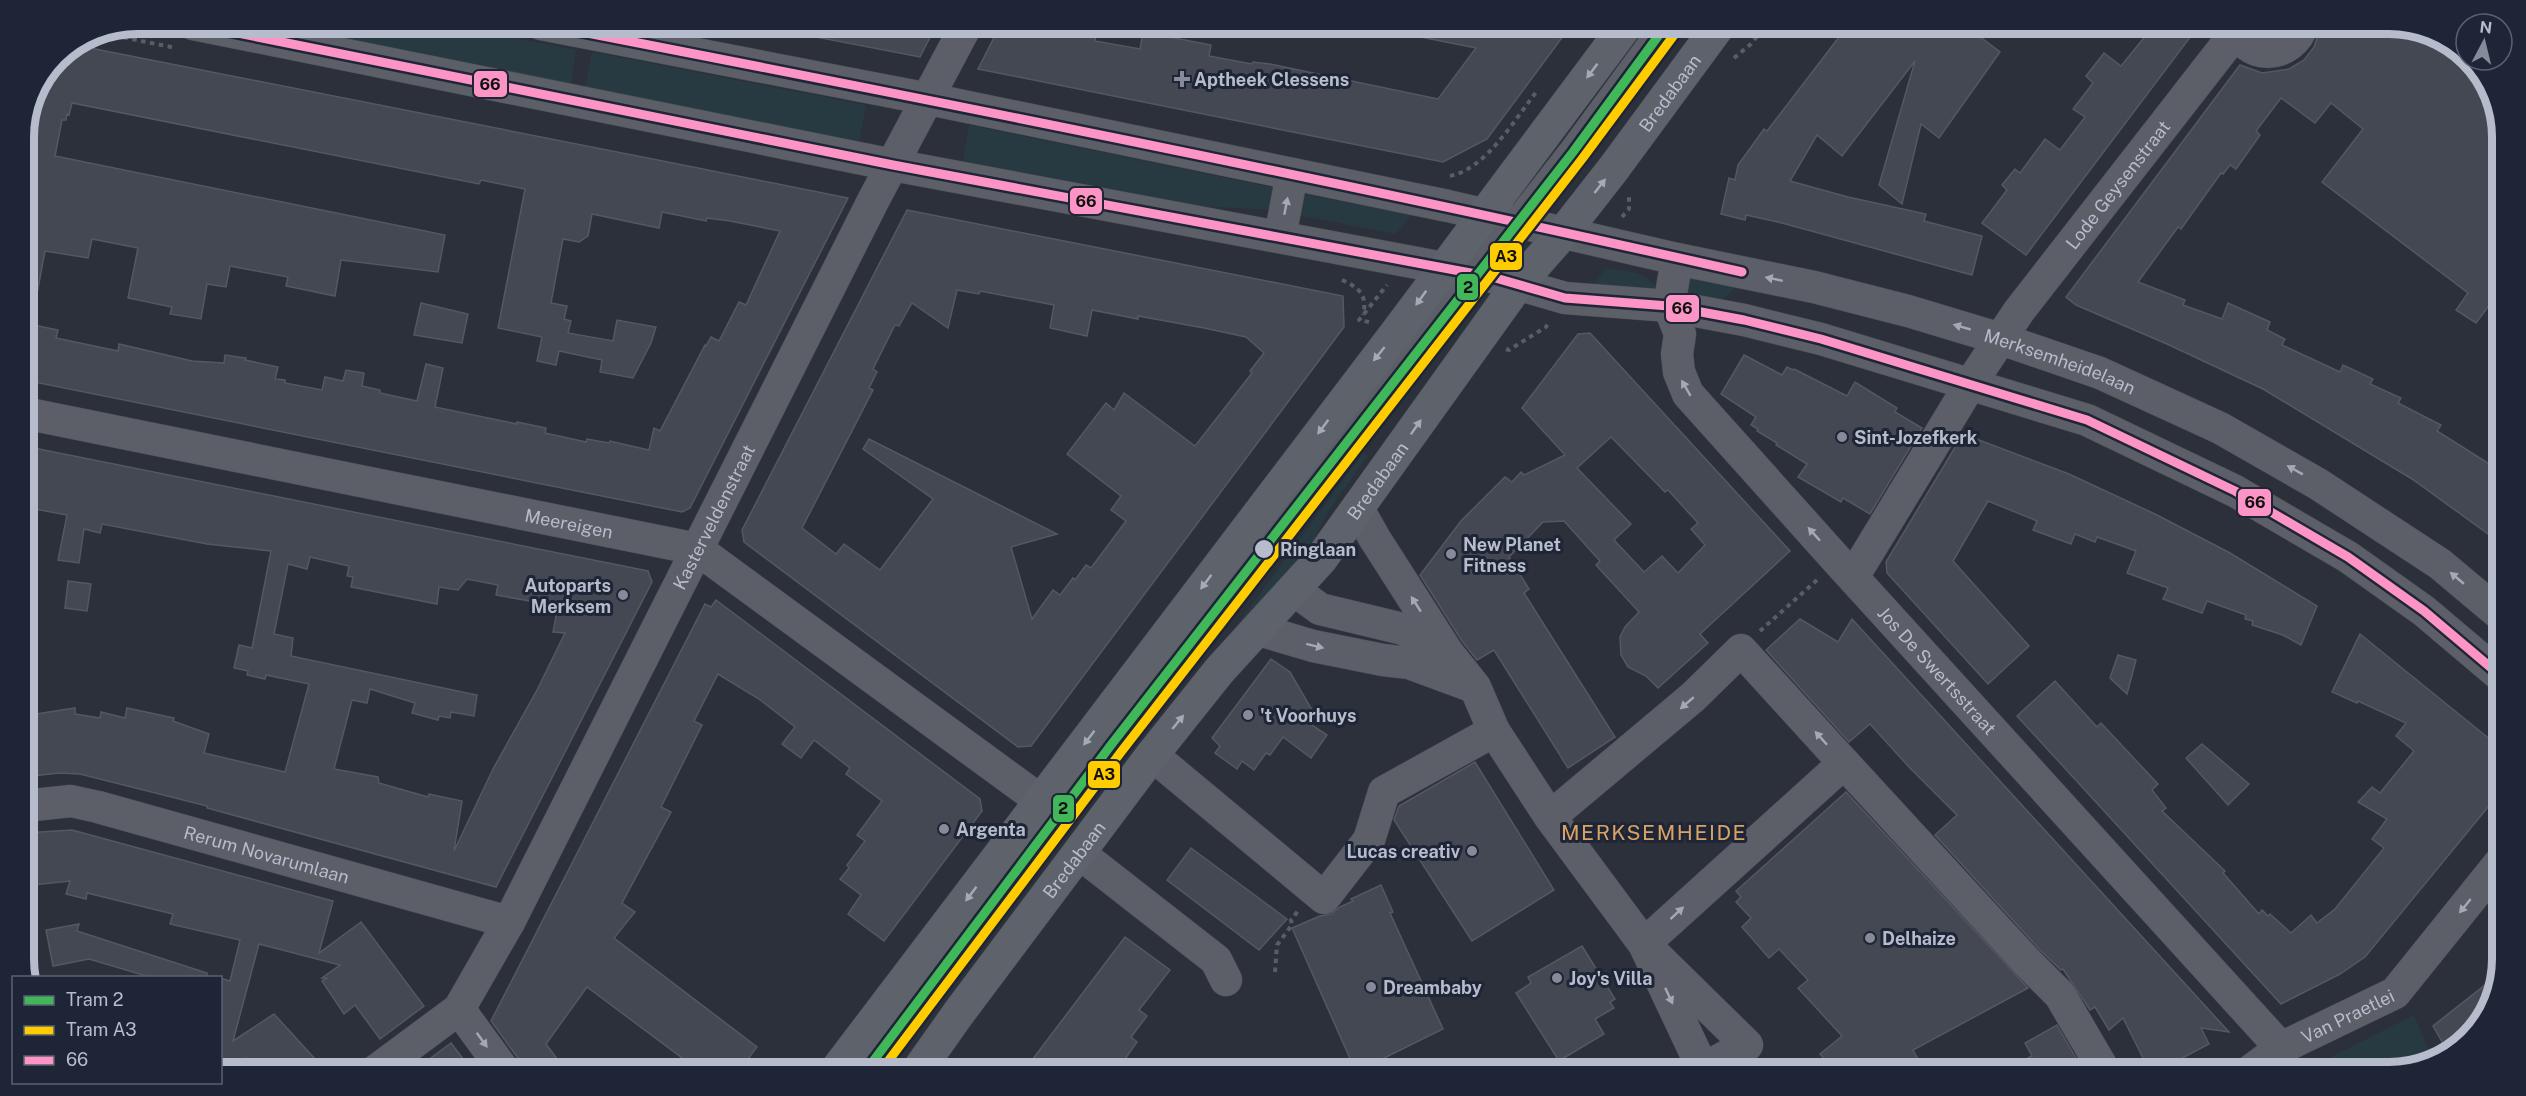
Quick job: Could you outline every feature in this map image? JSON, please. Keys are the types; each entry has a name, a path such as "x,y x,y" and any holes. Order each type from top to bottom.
{"main road":[{"path":"843,1062 1619,34"},
{"name":"Bredabaan","path":"924,1062 1152,755 1219,671 1259,630 1321,559 1358,508 1496,279 1564,232 1713,34"}],"street":[{"path":"243,34 893,165 1443,268 1496,279 1565,298 1670,306 1821,339 2087,420 2235,491 2348,557 2424,611 2492,668"},
{"path":"593,34 928,99 1564,232"},
{"name":"Kasterveldenstraat","path":"459,1009 509,922 697,549 962,34"},
{"path":"895,1062 1351,454 1496,279 1526,224 1662,34"},
{"path":"1526,224 1621,108 1674,34"},
{"name":"Lode Geysenstraat","path":"1844,568 2019,310 2231,34"},
{"name":"Lode Geysenstraat","path":"2240,34 2246,44 2260,51 2275,52 2290,46 2300,34"},
{"path":"1280,237 1292,174"},
{"name":"Merksemheidelaan","path":"1564,232 1677,259 1814,287 1908,311 2001,339 2100,373 2220,428 2318,484 2431,558 2492,607"},
{"name":"Jos De Swertsstraat","path":"1677,259 1670,306 1680,334 1677,354 1679,372 1688,394 2281,1048"},
{"path":"875,1062 1160,683 1496,279"},
{"name":"Meereigen","path":"35,415 697,549 1041,801"},
{"path":"1358,508 1375,539 1448,653 1475,687 1494,731 1550,817 1644,944 1844,763"},
{"path":"1294,590 1320,609 1403,629 1414,650 1475,687"},
{"path":"1259,630 1313,646 1383,660 1414,650 1448,653"},
{"path":"1550,817 1693,698 1741,650 2027,963 2060,995 2100,1062"},
{"path":"1152,755 1324,897 1369,840 1384,792 1494,731"},
{"name":"Rerum Novarumlaan","path":"35,805 71,801 98,807 509,922"},
{"path":"1079,852 1216,960 1226,981"},
{"name":"Van Praetlei","path":"2262,1062 2281,1048 2395,993 2492,873"},
{"path":"387,1062 459,1009 498,1062"}],"path":[{"path":"1462,173 1498,141 1541,87"},
{"path":"1741,650 1844,568"},
{"path":"1275,972 1277,945 1314,889"}],"shaded area":[{"path":"315,34 494,34 576,50 571,84"},
{"path":"592,52 866,105 859,141 585,88"},
{"path":"969,125 1281,189 1276,210 1177,205 963,161"},
{"path":"1302,194 1412,215 1395,234 1298,215"},
{"path":"1606,268 1641,275 1652,282 1656,288 1654,291 1593,286"},
{"path":"1688,278 1741,283 1719,302 1685,292"},
{"path":"1363,453 1368,456 1327,513 1302,563 1200,675"},
{"path":"2414,1015 2430,1053 2402,1061 2321,1062"}],"building":[{"path":"800,34 932,34 920,57"},
{"path":"996,34 1096,34 1095,41 1140,49 1143,34 1153,34 1211,45 1209,56 1252,64 1253,62 1270,64 1438,99 1476,48 1405,34 1565,34 1487,139 1443,162 978,69"},
{"path":"1841,34 1976,34 2000,52 1939,138 1921,124 1902,204 1879,185 1915,61 1842,156 1817,135 1790,181 1848,197 1926,214 1924,221 1982,236 1972,275 1782,223 1746,215 1745,220 1721,214 1729,178 1735,180 1738,165 1764,129 1767,131"},
{"path":"2147,34 2192,34 2026,255 1982,223 2007,190 2002,185 2015,169 2020,173 2045,139 2060,150 2085,117 2073,109 2093,83 2086,76 2104,53 2121,66"},
{"path":"2319,34 2409,36 2428,42 2446,52 2454,58 2454,72 2468,72 2474,80 2486,104 2491,130 2491,303 2476,323 2456,310 2468,293 2322,182 2363,129 2331,103 2315,123 2281,98 2256,131 2260,135 2236,169 2230,165 2223,174 2221,173 2181,229 2178,227 2138,282 2185,300 2183,305 2222,319 2228,303 2270,322 2267,330 2285,339 2282,345 2340,372 2343,365 2373,379 2370,384 2401,398 2398,403 2441,425 2437,431 2491,465 2491,536 2412,479 2263,389 2076,305 2066,297 2240,65 2262,73 2289,69 2304,60 2314,47"},
{"path":"88,48 848,198 690,508 682,512 35,382 35,325 58,330 56,338 118,351 119,344 192,361 224,363 225,355 246,358 245,360 278,367 275,379 322,390 325,377 343,381 346,370 364,373 362,386 380,390 380,393 417,401 426,364 443,368 435,407 546,428 545,433 586,442 587,439 609,443 610,441 649,450 654,428 660,431 705,345 711,337 719,341 739,302 746,305 780,231 730,221 707,218 706,221 662,212 659,228 592,214 588,236 579,242 563,239 551,303 567,306 564,319 571,321 568,333 613,341 617,320 656,327 651,343 633,378 600,372 602,360 559,351 556,365 537,361 542,337 498,328 525,189 481,180 479,184 72,103 69,115 67,114 66,120 62,120 55,156 445,235 438,272 341,260 335,296 286,286 288,277 230,266 226,287 207,284 201,319 170,314 172,307 128,298 138,248 92,239 88,258 45,251 35,305 35,130 38,111 45,92 56,75 69,60"},
{"path":"907,210 1343,296 1344,327 1031,746 1018,747 744,542 742,530","holes":["957,290 979,294 980,291 1054,305 1050,328 1087,336 1092,310 1138,319 1138,316 1246,337 1264,353 1250,371 1252,373 1195,446 1124,393 1114,410 1106,403 1067,454 1121,496 1111,510 1126,521 1091,568 1086,565 1060,595 1053,590 1032,619 1011,547 1057,534 869,439 863,449 933,499 880,570 844,544 836,554 802,528 873,390 869,388 877,372 873,369 895,325 899,326 912,303 948,328"]},
{"path":"421,303 468,314 462,343 414,335"},
{"path":"1590,333 1790,551 1700,634 1708,643 1658,688 1646,676 1628,667 1621,655 1620,637 1625,627 1639,612 1596,565 1600,561 1564,521 1543,522 1509,557 1529,589 1524,593 1615,737 1568,768 1494,650 1477,660 1462,641 1420,575 1461,521 1505,477 1512,482 1521,472 1524,475 1565,455 1522,408 1578,334","holes":["1611,437 1665,492 1668,490 1698,523 1691,529 1705,545 1678,573 1662,556 1644,572 1614,540 1631,524 1577,468"]},
{"name":"Sint-Jozefkerk","path":"1744,355 1782,375 1787,367 1794,369 1847,396 1855,382 1897,408 1895,412 1922,428 1870,514 1843,498 1841,502 1798,477 1807,464 1757,431 1758,429 1751,425 1756,417 1721,394"},
{"path":"1963,434 2069,474 2155,514 2230,553 2317,606 2301,645 2283,635 2252,625 2253,621 2245,619 2246,615 2207,601 2202,613 2163,599 2168,588 2127,573 2136,551 2097,537 2095,542 2075,534 2071,544 2033,530 2037,521 1988,501 1953,561 2029,646 1988,684 1887,573 1886,562"},
{"path":"35,448 648,571 652,582 496,887 207,808 207,806 80,774 59,773 35,776 35,714 75,708 75,714 100,718 101,712 125,718 127,708 174,718 173,721 209,734 204,753 285,772 309,684 266,675 265,679 247,675 248,671 234,668 239,645 252,648 271,551 207,544 102,524 100,533 84,529 79,563 58,560 67,515 35,509","holes":["310,557 349,566 347,576 353,577 351,587 437,604 439,587 458,590 467,579 498,585 496,595 558,606 553,632 565,633 537,690 493,769 454,851 462,801 429,794 428,797 379,783 378,777 334,769 352,700 367,703 370,689 415,703 412,713 438,720 439,716 450,718 451,712 474,716 477,695 291,656 293,638 274,634 288,564 307,569"]},
{"path":"68,581 91,584 87,611 65,608"},
{"path":"716,600 980,799 982,811 884,941 848,914 861,895 840,879 849,868 847,865 865,841 857,835 882,801 846,774 850,768 814,740 801,758 782,744 795,727 759,699 718,674 694,721 702,725 661,807 671,812 622,903 635,912 614,938 757,1047 746,1062 688,1062 587,987 546,1044 560,1062 521,1062 491,1021 705,604 711,607"},
{"path":"1800,619 1838,642 1852,619 2229,1032 2201,1028 2209,1044 2175,1062 2145,1062 2123,1018 2109,1030 2095,1007 2090,1010 2063,969 2061,970 2040,950 1935,835 1957,815 1870,724 1849,742 1766,650"},
{"path":"2360,634 2492,741 2492,802 2365,957 2340,974 2281,1004 2017,716 2055,681 2097,727 2101,723 2158,784 2152,790 2166,808 2162,811 2225,871 2223,873 2259,914 2262,910 2268,916 2270,914 2291,933 2311,915 2317,923 2335,909 2384,848 2372,839 2387,819 2358,802 2372,787 2380,793 2414,751 2396,736 2406,723 2332,692"},
{"path":"2118,655 2136,660 2127,694 2110,678"},
{"path":"1271,659 1290,672 1312,710 1304,720 1327,735 1311,758 1283,737 1270,755 1266,753 1254,770 1242,761 1237,769 1215,753 1220,746 1212,738"},
{"path":"2202,744 2249,784 2228,805 2186,758"},
{"name":"Lucas creativ","path":"1475,762 1554,890 1472,941 1394,820 1399,806"},
{"name":"Delhaize","path":"1846,792 2028,988 1913,1050 1920,1062 1827,1062 1820,1054 1842,1036 1798,988 1808,980 1779,949 1769,958 1742,927 1751,918 1736,902 1741,897 1736,891"},
{"path":"72,830 333,901 319,953 361,922 424,1006 380,1039 355,1005 344,1014 322,981 327,978 322,978 340,965 259,944 233,1041 274,1014 318,1062 252,1062 247,1058 246,1062 222,1062 222,979 230,981 240,940 170,924 173,914 87,893 86,899 66,894 70,881 35,885 35,832"},
{"path":"1191,848 1287,919 1259,950 1167,880"},
{"name":"Dreambaby","path":"1381,885 1393,912 1390,913 1443,1029 1376,1062 1352,1062 1292,928 1320,916 1331,914 1353,901 1351,899"},
{"path":"79,924 77,931 207,973 207,976 146,976 89,959 53,966 46,930"},
{"path":"1125,937 1170,970 1139,1010 1147,1016 1131,1037 1137,1042 1123,1062 1031,1062"},
{"path":"1582,946 1615,999 1610,1002 1614,1008 1595,1019 1604,1034 1559,1061 1516,993 1531,983 1528,977"},
{"path":"2489,982 2478,1010 2461,1031 2446,1044 2444,1045 2433,1026"},
{"path":"2057,1025 2078,1062 2021,1062 2032,1056 2025,1043"},
{"path":"451,1043 465,1062 425,1062"}],"tram line":[{"name":"2","path":"873,1062 1111,745 1573,152 1660,34"},
{"name":"A3","path":"888,1062 1121,752 1582,159 1675,34"}],"transit line":[{"name":"66","path":"243,34 893,165 1492,277 1565,298 1669,306 1744,320 1821,339 2087,420 2235,491 2348,557 2424,611 2492,668"},
{"name":"66","path":"592,34 1442,206 1742,272"}],"place":[{"name":"Aptheek Clessens","path":"1182,79"},
{"name":"Sint-Jozefkerk","path":"1842,437"},
{"name":"Ringlaan","path":"1264,549"},
{"name":"New Planet Fitness","path":"1451,554"},
{"name":"Autoparts Merksem","path":"623,595"},
{"name":"'t Voorhuys","path":"1248,715"},
{"name":"Argenta","path":"944,829"},
{"name":"Lucas creativ","path":"1472,851"},
{"name":"Delhaize","path":"1870,938"},
{"name":"Joy's Villa","path":"1557,978"},
{"name":"Dreambaby","path":"1371,987"}],"district":[{"name":"MERKSEMHEIDE","path":"1654,832"}]}
